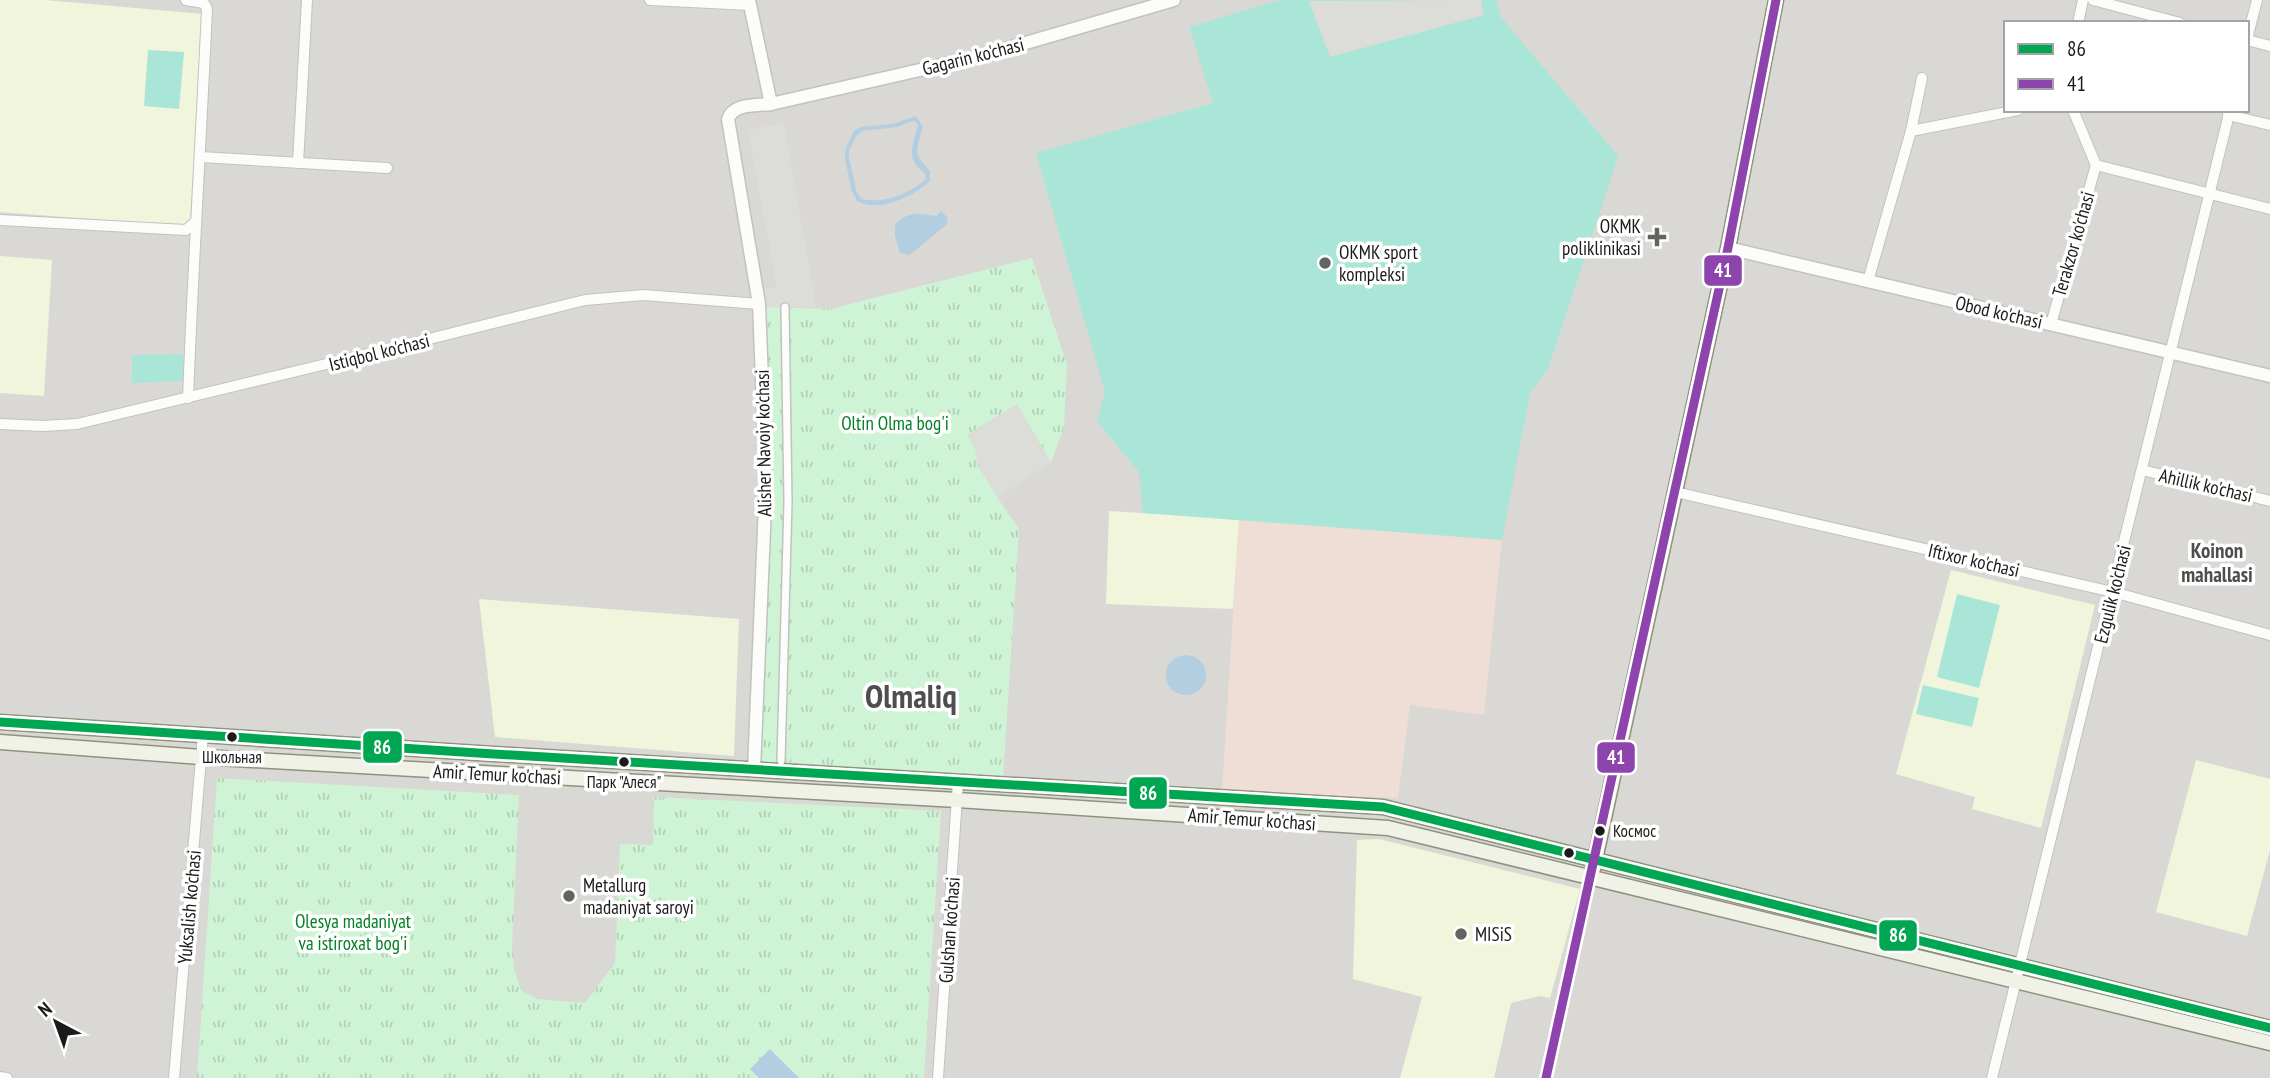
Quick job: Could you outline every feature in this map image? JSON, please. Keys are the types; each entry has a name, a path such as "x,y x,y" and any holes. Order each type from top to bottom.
{"main road":[{"path":"1591,876 1728,248 1776,0"},
{"name":"Amir Temur ko'chasi","path":"0,722 1383,807 1595,860 2270,1043"},
{"name":"Amir Temur ko'chasi","path":"0,742 201,757 957,800 1388,828 2019,974 2270,1028"},
{"path":"478,753 481,773"},
{"path":"655,783 657,763"}],"street":[{"path":"186,0 204,3 207,9 194,223 188,398"},
{"path":"298,163 307,0"},
{"path":"650,0 750,2 771,104"},
{"path":"2078,21 2083,0"},
{"path":"2093,0 2172,21"},
{"path":"2249,32 2257,0"},
{"name":"Gagarin ko'chasi","path":"728,119 730,112 736,107 771,104 981,56 1166,1"},
{"path":"2249,41 2270,46"},
{"path":"1868,281 1911,131 1922,78"},
{"path":"1911,131 2008,112"},
{"name":"Terakzor ko'chasi","path":"2051,324 2096,164 2074,112"},
{"path":"2229,113 2270,125"},
{"name":"Ezgulik ko'chasi","path":"1992,1078 2229,113"},
{"name":"Alisher Navoiy ko'chasi","path":"728,119 759,304 766,481 754,770"},
{"path":"200,157 387,169"},
{"name":"Terakzor ko'chasi","path":"2096,164 2270,209"},
{"path":"0,220 186,230 194,223"},
{"name":"Obod ko'chasi","path":"1728,248 2270,376"},
{"name":"Istiqbol ko'chasi","path":"0,424 76,424 585,300 644,295 759,304"},
{"path":"780,761 788,502 785,307"},
{"name":"Ahillik ko'chasi","path":"2142,470 2270,500"},
{"name":"Iftixor ko'chasi","path":"1675,492 2113,592 2270,635"},
{"name":"Yuksalish ko'chasi","path":"174,1078 203,735"},
{"name":"Gulshan ko'chasi","path":"937,1078 958,782"},
{"path":"1546,1078 1591,876"},
{"path":"0,1077 7,1078"}],"shaded area":[{"path":"0,0 2270,0 2270,1078 0,1078"},
{"path":"0,0 45,0 203,14 190,219 182,226 0,212"},
{"name":"OKMK sport kompleksi","path":"1280,0 1496,0 1501,17 1618,156 1548,369 1530,393 1502,540 1143,513 1139,472 1097,421 1105,392 1036,153 1213,103 1189,27"},
{"path":"1481,0 1484,15 1330,57 1309,1"},
{"path":"148,50 184,52 179,109 144,106"},
{"path":"916,116 923,127 917,151 930,171 930,181 895,202 875,205 857,201 851,189 845,157 853,132 860,127 893,124","holes":["915,121 918,124 912,155 926,179 896,196 879,200 862,199 857,193 849,158 849,151 856,136 862,131 898,127"]},
{"path":"784,123 816,307 766,307 764,289 777,288 748,130"},
{"path":"941,211 948,218 946,225 912,253 900,253 895,224 910,215 937,216"},
{"path":"0,256 52,260 44,396 0,393"},
{"path":"183,354 184,381 132,383 132,355"},
{"path":"1017,404 1051,462 997,497 977,464 975,449 967,435"},
{"path":"1109,511 1239,519 1233,609 1106,604"},
{"path":"1239,519 1502,540 1484,715 1410,705 1398,798 1222,791"},
{"path":"1951,570 2095,605 2041,828 1972,809 1975,797 1896,774"},
{"path":"1957,594 2000,605 1979,688 1937,677"},
{"path":"479,599 739,619 734,756 495,737"},
{"path":"1186,655 1200,661 1206,675 1200,689 1186,695 1172,689 1166,675 1172,661"},
{"path":"1923,685 1979,698 1972,727 1916,714"},
{"path":"2196,760 2270,779 2270,850 2247,936 2156,912"},
{"name":"MISiS","path":"1379,839 1580,889 1550,998 1539,996 1511,1003 1494,1078 1400,1078 1422,997 1353,979 1357,840"},
{"path":"770,1049 799,1078 759,1078 750,1069"}],"green space":[{"name":"Oltin Olma bog'i","path":"1032,258 1067,365 1064,427 1051,462 997,497 1019,529 1003,779 760,766 772,500 766,307 830,309"},
{"name":"Olesya madaniyat va istiroxat bog'i","path":"217,778 519,795 512,948 514,969 521,990 536,999 585,1003 615,963 620,844 653,845 654,797 941,811 924,1078 197,1078"}],"transit line":[{"name":"41","path":"1546,1078 1728,248 1776,0"},
{"name":"86","path":"0,722 1383,807 2270,1028"}],"place":[{"name":"OKMK poliklinikasi","path":"1657,237"},
{"name":"OKMK sport kompleksi","path":"1325,263"},
{"name":"Школьная","path":"232,737"},
{"name":"Парк \"Алеся\"","path":"624,762"},
{"name":"Космос","path":"1600,831"},
{"name":"Metallurg madaniyat saroyi","path":"569,896"},
{"name":"MISiS","path":"1461,934"}],"district":[{"name":"Koinon mahallasi","path":"2217,562"},
{"name":"Olmaliq","path":"911,695"}]}
